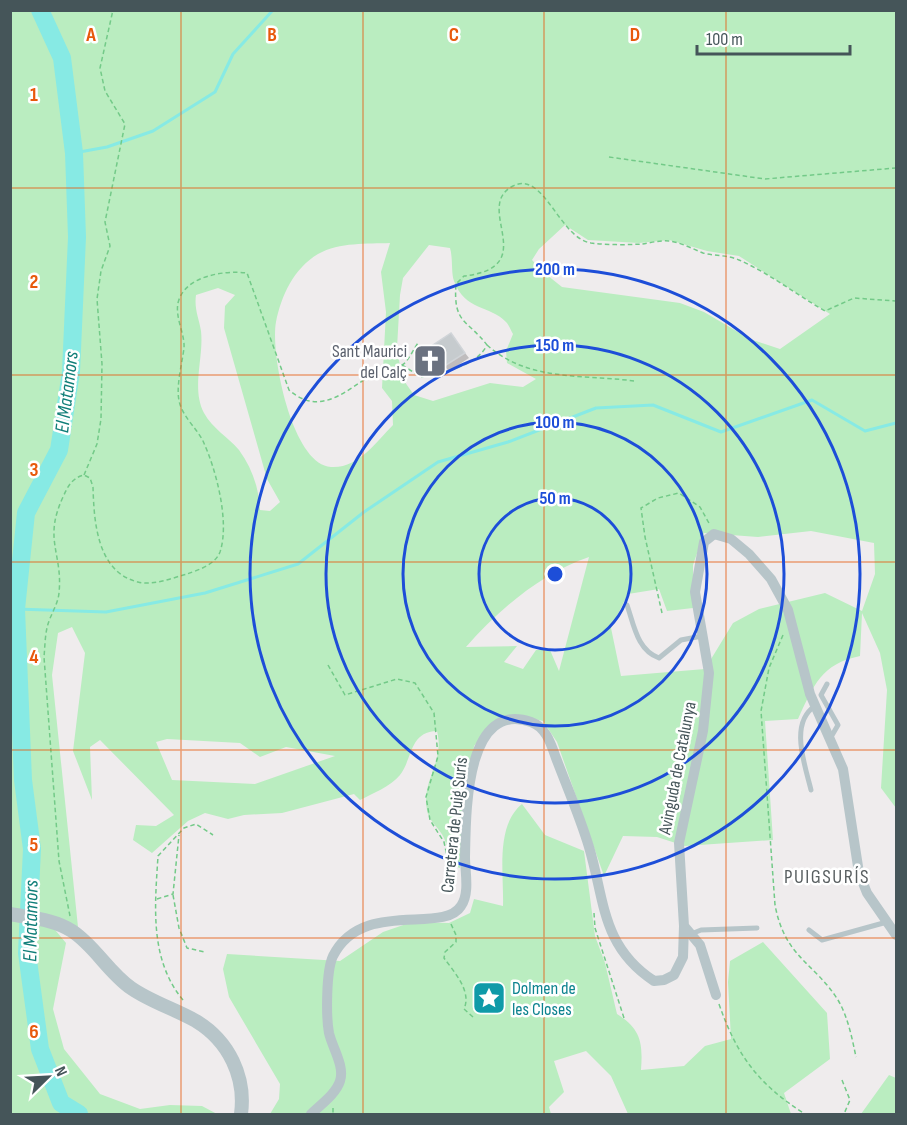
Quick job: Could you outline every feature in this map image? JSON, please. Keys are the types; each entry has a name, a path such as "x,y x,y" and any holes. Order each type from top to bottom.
{"street":[{"path":"714,534 731,538 760,566 777,588 792,621 815,706 831,737 846,781 857,867 867,893 897,935"},
{"name":"Avinguda de Catalunya","path":"649,977 659,982 669,978 678,970 688,930 679,843 706,714 709,673 695,584 704,542 714,534"},
{"name":"Carretera de Puig Surís","path":"311,1114 338,1086 341,1077 328,1023 330,971 336,951 360,930 382,920 447,915 462,905 465,895 469,807 480,742 487,731 502,721 515,719 536,724 550,741 581,824 608,927 625,952 649,977"},
{"path":"10,914 36,918 73,932 130,988 195,1021 216,1037 230,1055 241,1081 241,1114"},
{"path":"688,930 705,957 716,995"}],"lane":[{"path":"627,605 640,644 650,655 659,658 681,640 703,635"},
{"path":"826,684 821,695 838,725 831,737"},
{"path":"811,790 801,728 808,710 815,706"},
{"path":"809,930 822,940 887,922"},
{"path":"688,930 757,928"}],"path":[{"path":"84,475 97,444 101,419 102,364 97,299 101,271 110,246 105,222 125,124 105,91 100,68 113,10"},
{"path":"609,157 765,179 897,168"},
{"path":"634,381 529,370 500,356 460,319 455,299 456,284 464,276 482,275 502,256 505,246 498,208 504,192 515,185 527,182 538,188 562,223 589,242 638,244 669,241 707,254 738,259 825,311 854,298 897,301"},
{"path":"73,932 59,861 44,657 48,625 58,597 60,583 52,532 56,512 68,485 76,477 84,475 90,478 100,543 112,568 120,574 138,582 154,582 204,568 219,554 222,530 220,497 214,464 202,438 180,406 179,397 184,342 178,304 185,290 196,280 232,271 247,273 289,390 298,398 309,401 327,401 352,390 375,373 402,365 418,342"},
{"path":"402,365 422,377 445,372 480,355 487,345"},
{"path":"662,614 641,508 658,498 679,493 700,507 714,534"},
{"path":"792,621 773,656 765,680 760,711 775,905 780,926 791,949 831,991 841,1007 856,1057"},
{"path":"328,664 345,695 397,679 415,683 434,713 438,756 426,797 430,820 444,842 451,873 465,879"},
{"path":"184,1001 165,970 157,939 158,856 184,828 196,824 213,835"},
{"path":"179,834 173,894 179,928 187,948 205,952"},
{"path":"156,899 173,894"},
{"path":"593,904 595,928 624,1018"},
{"path":"447,915 456,935 456,942 445,952 444,958 462,982 467,1002 464,1009 472,1017"},
{"path":"716,995 729,1031 754,1073 772,1092 805,1114"},
{"path":"842,1080 850,1100 844,1114"}],"green space":[{"path":"10,11 896,11 896,808 881,788 887,690 880,653 862,613 860,656 836,664 827,670 814,686 798,719 765,721 773,840 685,846 657,837 623,836 604,876 557,742 543,721 519,715 493,722 474,746 460,868 453,866 444,838 427,810 427,790 438,753 437,731 428,732 416,741 400,775 392,783 360,800 354,794 282,813 244,815 228,819 205,813 188,821 152,853 133,840 136,825 156,826 174,815 100,740 90,747 92,800 73,751 85,653 72,627 58,633 52,675 78,927 51,925 66,943 53,1009 64,1049 100,1094 140,1109 170,1105 202,1106 217,1114 11,1114","holes":["565,225 588,240 639,243 669,240 707,251 739,256 830,314 780,349 750,339 704,312 680,303 562,287 532,260 539,249","390,243 381,272 386,312 382,388 392,401 393,425 358,459 350,464 331,467 317,461 305,448 295,428 280,381 275,337 276,322 285,293 302,267 326,250 354,244","429,245 450,248 453,278 459,291 471,303 506,322 513,334 506,351 507,363 536,379 523,387 490,383 433,401 414,395 402,378 397,348 403,278","218,288 235,295 225,306 224,328 267,479 280,502 270,511 260,510 256,486 248,464 239,450 208,419 200,403 198,383 201,331 196,295","811,531 874,543 875,574 862,611 825,593 759,609 733,623 705,669 621,676 611,628 628,594 659,589 667,611 693,608 693,565 704,533 758,537","589,557 559,671 550,650 536,650 523,669 504,662 517,646 466,647 507,606 554,573","167,739 240,743 260,757 286,747 335,756 255,784 172,780 156,742"]},
{"path":"522,804 545,835 584,851 595,936 605,963 617,1014 631,1025 639,1038 641,1070 684,1066 705,1046 731,1039 728,982 730,961 763,942 827,1013 830,1059 784,1093 791,1114 628,1114 611,1076 586,1051 554,1061 564,1092 549,1107 551,1114 270,1114 279,1099 280,1084 229,997 223,969 227,954 340,961 383,932 412,922 449,923 470,913 474,899 503,906 504,838 513,813"},
{"path":"889,1075 896,1078 896,1114 861,1114"}],"building":[{"path":"451,333 465,353 443,367 430,347"},
{"name":"Sant Maurici del Calç","path":"432,354 439,366 437,370 431,371 423,359"}],"waterway":[{"name":"El Matamors","path":"40,10 62,58 74,153 77,237 71,372 59,450 26,513 16,609 23,780 32,849 27,953 40,1049 61,1103 79,1114"},
{"path":"74,153 107,147 153,131 215,92 233,54 273,10"},
{"path":"16,609 106,612 205,593 298,564 364,512 438,462 508,442 596,408 653,405 721,432 812,400 865,431 896,423"}],"place":[{"name":"Sant Maurici del Calç","path":"430,361"},
{"name":"Dolmen de les Closes","path":"489,998"}],"district":[{"name":"PUIGSURÍS","path":"827,876"}]}
